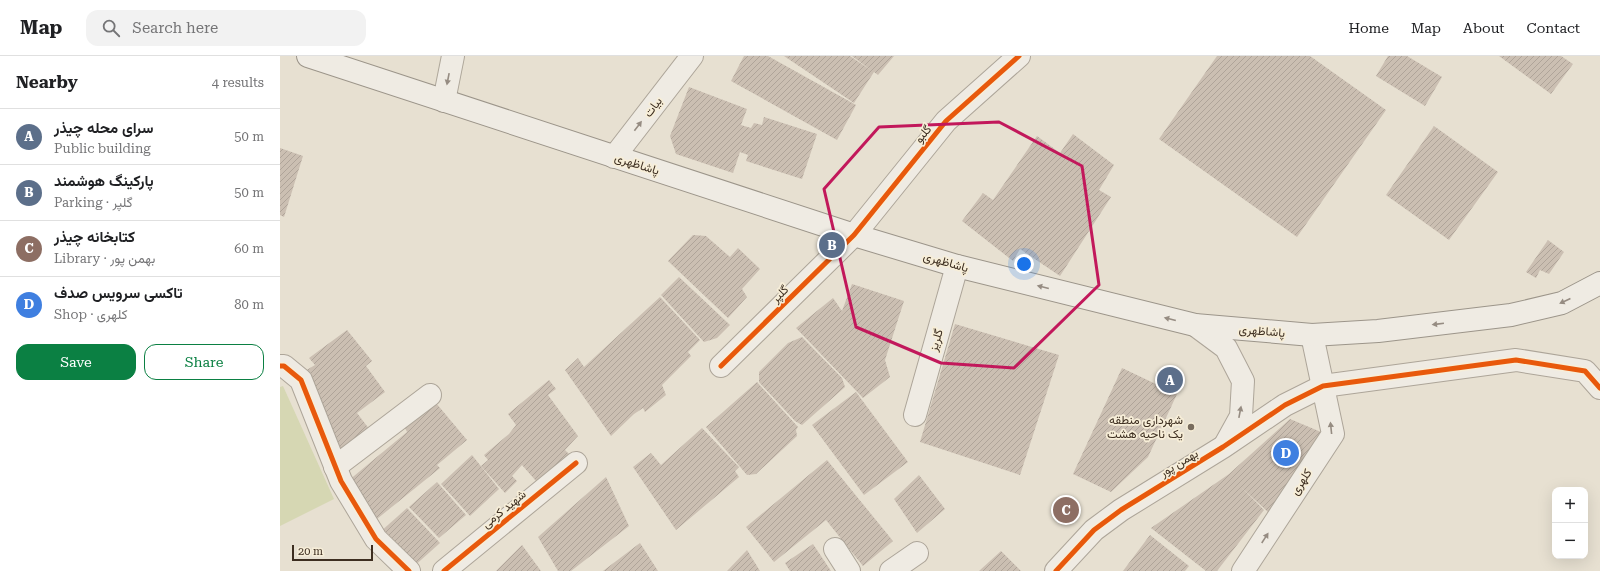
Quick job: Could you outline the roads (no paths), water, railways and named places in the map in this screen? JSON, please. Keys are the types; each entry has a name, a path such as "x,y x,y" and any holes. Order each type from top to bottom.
{"street":[{"name":"پاشاظهری","path":"308,56 854,235 957,266 1195,325 1312,335 1378,331 1512,316 1562,303 1600,283"},
{"path":"444,101 453,56"},
{"name":"بیات","path":"614,157 692,56"},
{"name":"گلبو","path":"854,235 946,121 1019,56"},
{"name":"گلپر","path":"721,366 854,235"},
{"name":"گلریز","path":"915,415 957,266"},
{"path":"1195,325 1226,348 1243,381 1241,416 1223,447"},
{"name":"کلهری","path":"1243,571 1332,434 1312,335"},
{"name":"بهمن پور","path":"1056,571 1094,530 1121,510 1223,447 1285,405 1323,386 1516,360 1585,371 1600,388"},
{"path":"282,366 300,380 335,467 376,539 409,571"},
{"path":"335,467 430,395"},
{"name":"شهید کرمی","path":"444,571 576,463"},
{"path":"835,549 849,571"},
{"path":"891,571 917,553"}],"place":[{"name":"پارکینگ هوشمند","path":"832,245"},
{"name":"سرای محله چیذر","path":"1170,380"},
{"name":"شهرداری منطقه یک ناحیه هشت","path":"1191,427"},
{"name":"تاکسی سرویس صدف","path":"1286,453"},
{"name":"کتابخانه چیذر","path":"1066,510"}]}
